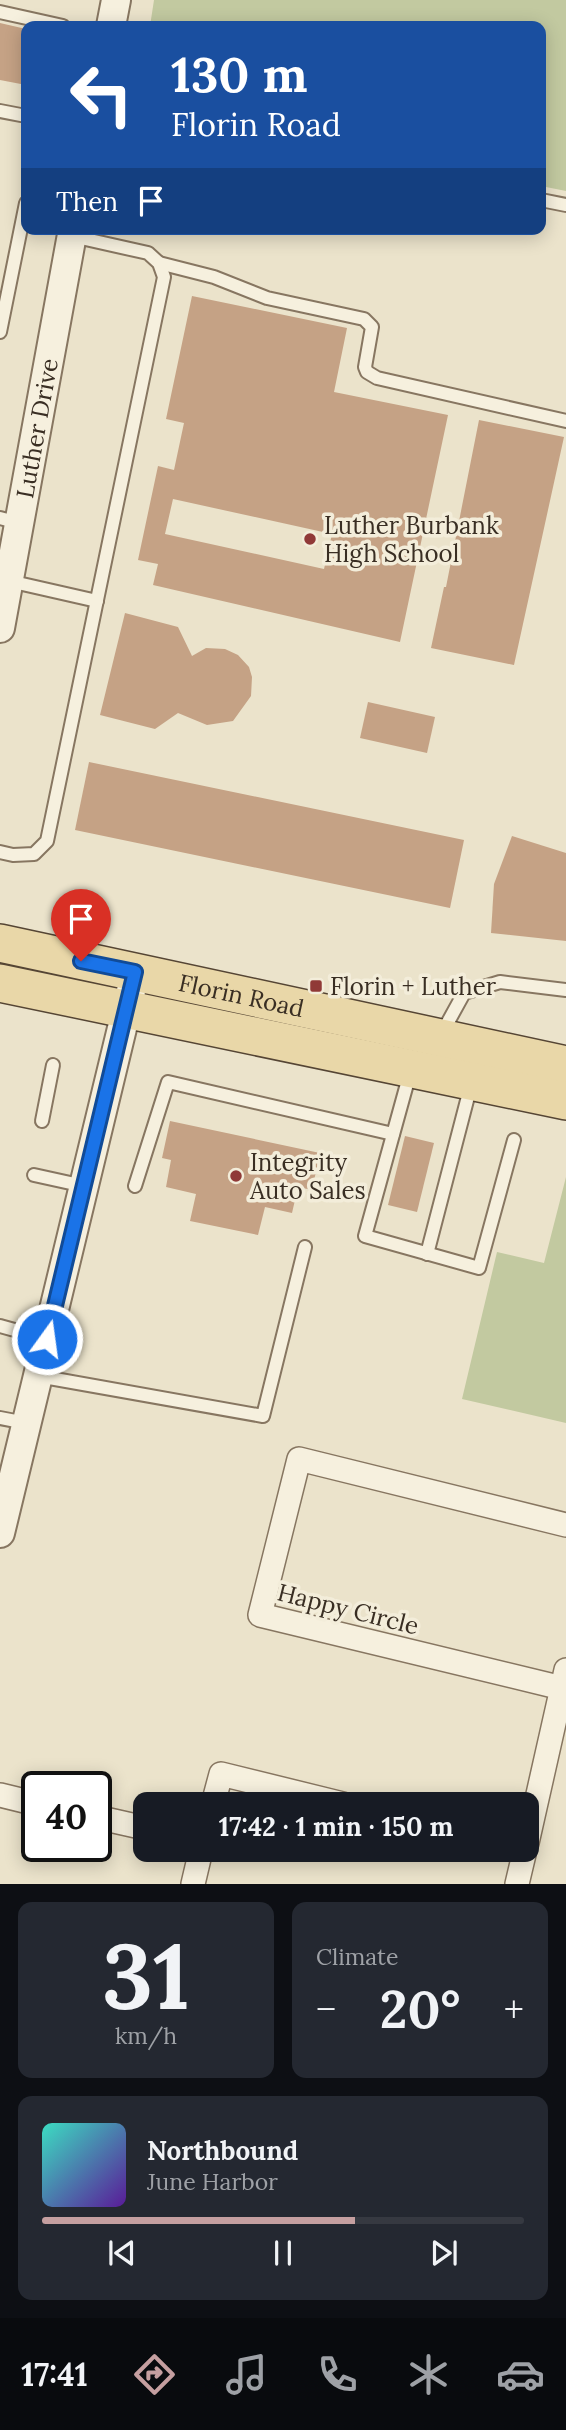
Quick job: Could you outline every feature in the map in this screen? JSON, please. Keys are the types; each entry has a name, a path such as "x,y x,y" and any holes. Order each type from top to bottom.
{"main road":[{"name":"Florin Road","path":"0,943 566,1065"},
{"name":"Florin Road","path":"0,983 566,1101"}],"street":[{"path":"112,21 116,0"},
{"name":"Luther Drive","path":"0,628 9,581 10,520 73,235"},
{"path":"0,1533 13,1420 38,1376 135,972"},
{"name":"Happy Circle","path":"564,1679 260,1615 299,1459 566,1525"},
{"path":"539,1792 564,1679"},
{"path":"216,1792 221,1774 294,1792"},
{"path":"0,1795 21,1800"},
{"path":"112,1821 133,1825"},
{"path":"193,1884 198,1862"},
{"path":"517,1884 522,1862"}],"lane":[{"path":"0,12 40,21"},
{"path":"0,111 21,115"},
{"path":"546,201 566,205"},
{"path":"0,332 21,227"},
{"path":"0,852 13,855 34,854 47,841 164,276 159,263 148,253 80,235"},
{"path":"159,263 214,277 267,298 364,318 372,327 366,372 377,378 566,421"},
{"path":"9,581 97,601"},
{"path":"439,1038 464,993 500,982 566,990"},
{"path":"41,1121 53,1065"},
{"path":"411,1069 365,1236 479,1268 514,1140"},
{"path":"135,1185 168,1082 393,1135"},
{"path":"427,1254 472,1082"},
{"path":"34,1175 84,1186"},
{"path":"38,1376 263,1416 305,1247"},
{"path":"0,1326 47,1339"}],"green space":[{"path":"154,0 566,0 566,191 546,187 546,21 151,21"},
{"path":"566,1177 566,1423 462,1399 497,1252 544,1263"}],"building":[{"path":"0,23 21,28 21,84 0,80"},
{"path":"192,296 347,328 334,392 448,415 400,642 153,585 158,564 138,560 158,466 174,470 184,423 166,419","holes":["173,499 332,534 324,569 165,534"]},
{"path":"479,420 564,437 514,665 431,648 446,587"},
{"path":"125,613 178,627 192,656 206,648 225,649 238,655 249,667 252,677 251,696 233,721 207,725 178,713 155,729 100,715"},
{"path":"368,702 435,717 427,753 360,738"},
{"path":"89,762 464,840 450,908 75,830"},
{"path":"512,836 566,853 566,941 491,933 494,884"},
{"path":"170,1121 320,1153 312,1190 298,1187 292,1213 265,1207 258,1235 190,1221 196,1194 166,1187 171,1160 162,1158"},
{"path":"405,1136 434,1143 417,1212 388,1205"}],"place":[{"name":"Luther Burbank High School","path":"310,539"},
{"name":"Florin + Luther","path":"316,986"},
{"name":"Integrity Auto Sales","path":"236,1176"}],"route":[{"path":"47,1339 135,972 81,961"}]}
